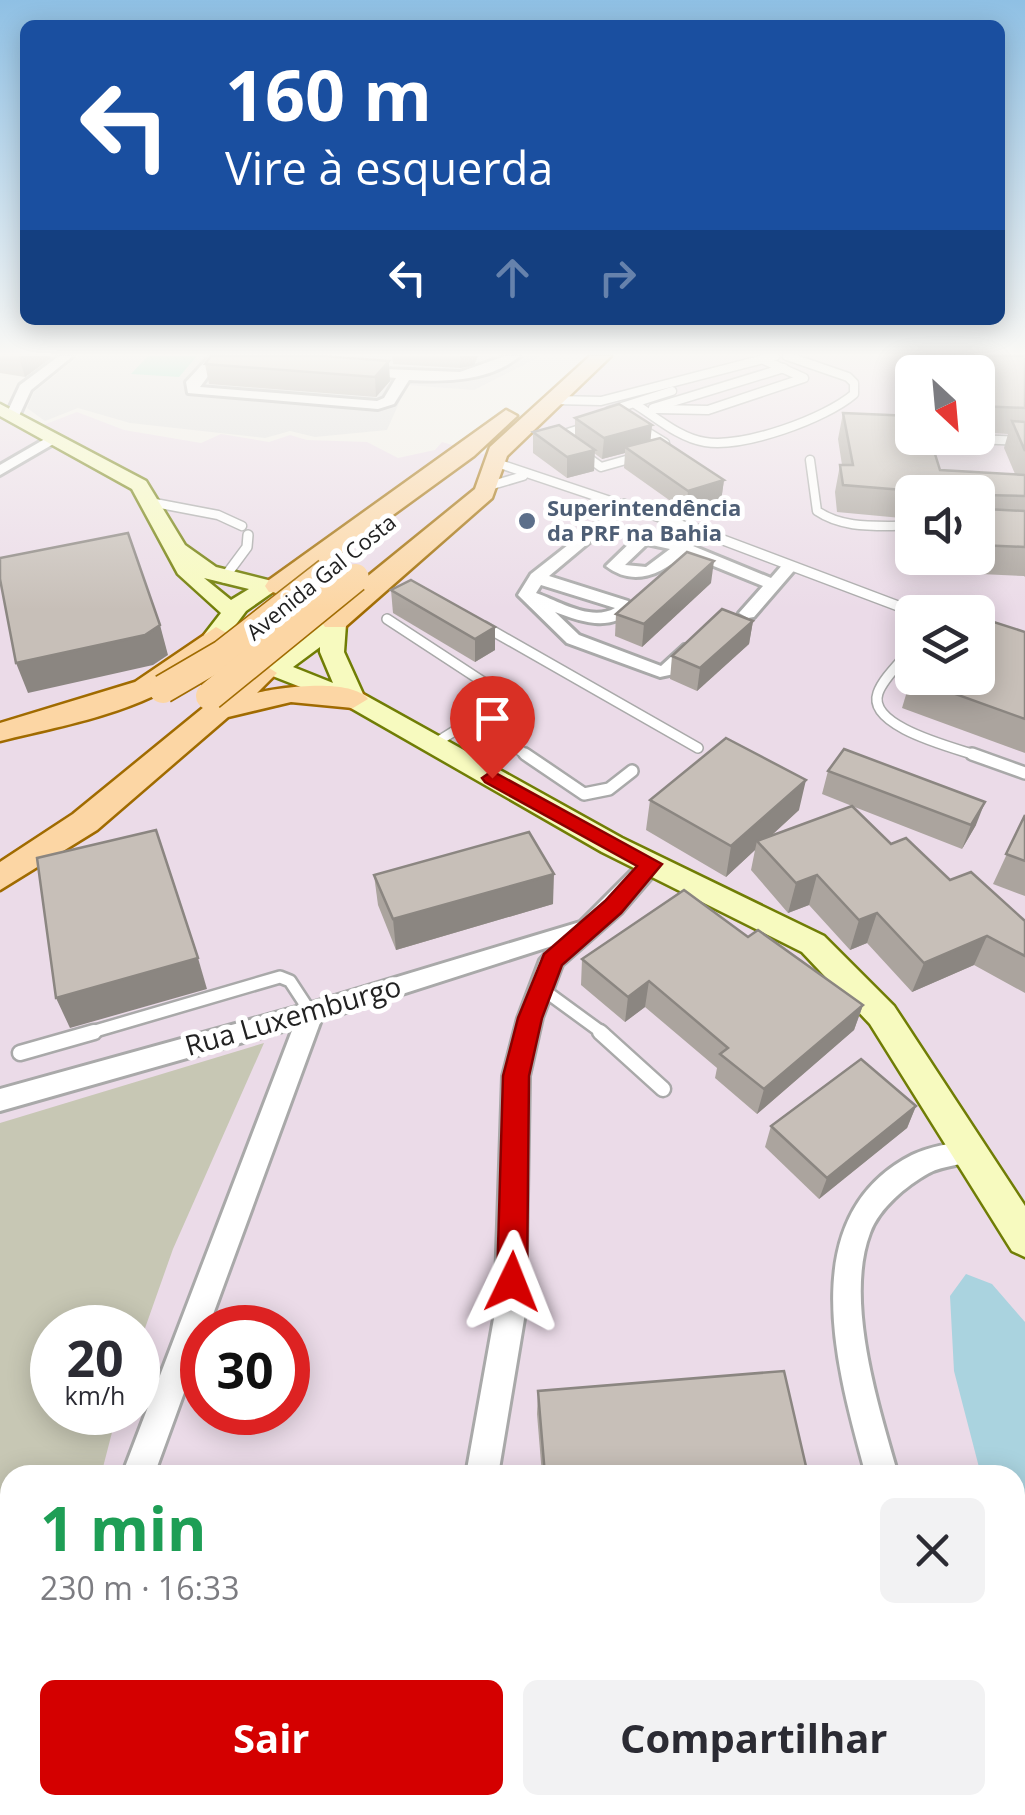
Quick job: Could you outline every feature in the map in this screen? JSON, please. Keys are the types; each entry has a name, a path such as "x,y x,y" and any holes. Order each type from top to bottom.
{"main road":[{"path":"58,441 118,470 155,503 177,561 225,623 216,649 222,657 353,699 651,864 772,920 814,944 882,1014 1025,1239"},
{"path":"466,451 478,441"},
{"path":"0,860 211,706 270,671 398,577 519,441"},
{"name":"Avenida Gal Costa","path":"0,735 78,720 163,689 341,575 466,451"},
{"name":"Avenida Gal Costa","path":"0,735 158,682 196,657 225,623 272,587 466,451"},
{"path":"0,878 85,822 211,706 341,575 490,474"},
{"path":"175,548 224,578 316,597 334,623 332,652 353,699"},
{"path":"211,706 290,694 353,699"},
{"path":"995,1191 1025,1225"}],"street":[{"path":"0,470 51,441"},
{"path":"526,595 537,578 624,506"},
{"path":"700,532 678,549 646,575 614,566 642,539 678,549 774,585"},
{"path":"748,613 790,566"},
{"path":"526,595 602,621 615,618 624,610 622,605 537,578"},
{"path":"526,595 573,639 660,672 668,670 702,636"},
{"path":"484,1465 511,1298 516,1076 552,960 613,907 651,864"},
{"name":"Rua Luxemburgo","path":"0,1100 310,1013 586,928"},
{"path":"142,1465 310,1013"},
{"path":"879,1465 868,1424 848,1284 856,1231 889,1186 922,1162 971,1152"}],"lane":[{"path":"565,441 607,467 666,446 658,441"},
{"path":"702,441 728,444 738,441"},
{"path":"810,460 818,511 824,517 895,525"},
{"path":"490,474 526,476 624,506 895,605"},
{"path":"490,474 526,476"},
{"path":"155,503 218,515 245,530 247,547 224,578"},
{"path":"603,524 642,539"},
{"path":"386,619 497,691 494,707 432,744"},
{"path":"475,621 698,748"},
{"path":"895,671 878,694 883,716 894,726 1025,773"},
{"path":"473,720 584,794 609,789 632,771"},
{"path":"20,1052 263,980 290,981 310,1013"},
{"path":"541,988 608,1037 663,1089"}],"shaded area":[{"path":"0,441 367,442 398,458 435,450 442,442 483,454 502,441 895,441 895,455 995,455 995,441 1025,441 1025,1465 0,1465"},
{"path":"264,1043 173,1249 153,1305 30,1305 30,1435 111,1435 104,1465 0,1465 0,1123"}],"water":[{"path":"966,1274 992,1284 1025,1322 1025,1465 978,1465 954,1371 950,1296"}],"building":[{"path":"545,441 582,441 595,450 567,457"},
{"path":"664,441 724,480 688,491 625,447"},
{"path":"848,441 895,441 895,455 935,455 940,470 1025,475 1025,496 995,495 995,475 895,475 895,489 843,485 840,465 853,465"},
{"path":"995,509 1025,511 1025,547 995,546"},
{"path":"128,533 160,625 145,635 16,663 0,579 0,558"},
{"path":"687,552 714,561 644,624 616,614"},
{"path":"411,580 495,627 475,639 391,590"},
{"path":"722,609 753,621 700,668 672,656"},
{"path":"995,622 1025,632 1025,719 958,695 995,695"},
{"path":"726,738 806,780 731,846 650,800"},
{"path":"844,749 985,802 971,825 828,771"},
{"path":"852,806 891,844 906,838 950,880 971,872 1025,921 1025,956 987,936 924,963 877,913 859,920 817,875 796,883 757,841"},
{"path":"1025,815 1025,861 1006,854"},
{"path":"156,830 198,958 56,998 37,858"},
{"path":"529,832 554,874 393,919 374,875"},
{"path":"684,890 748,937 758,930 863,1005 764,1089 720,1054 728,1048 649,981 628,997 582,959"},
{"path":"861,1059 916,1106 827,1178 771,1126"},
{"path":"784,1371 806,1465 544,1465 538,1391"}],"place":[{"name":"Superintendência da PRF na Bahia","path":"527,521"}],"route":[{"path":"492,778 651,864 613,907 552,960 530,1018 516,1076 511,1172 515,1250 512,1282"}]}
